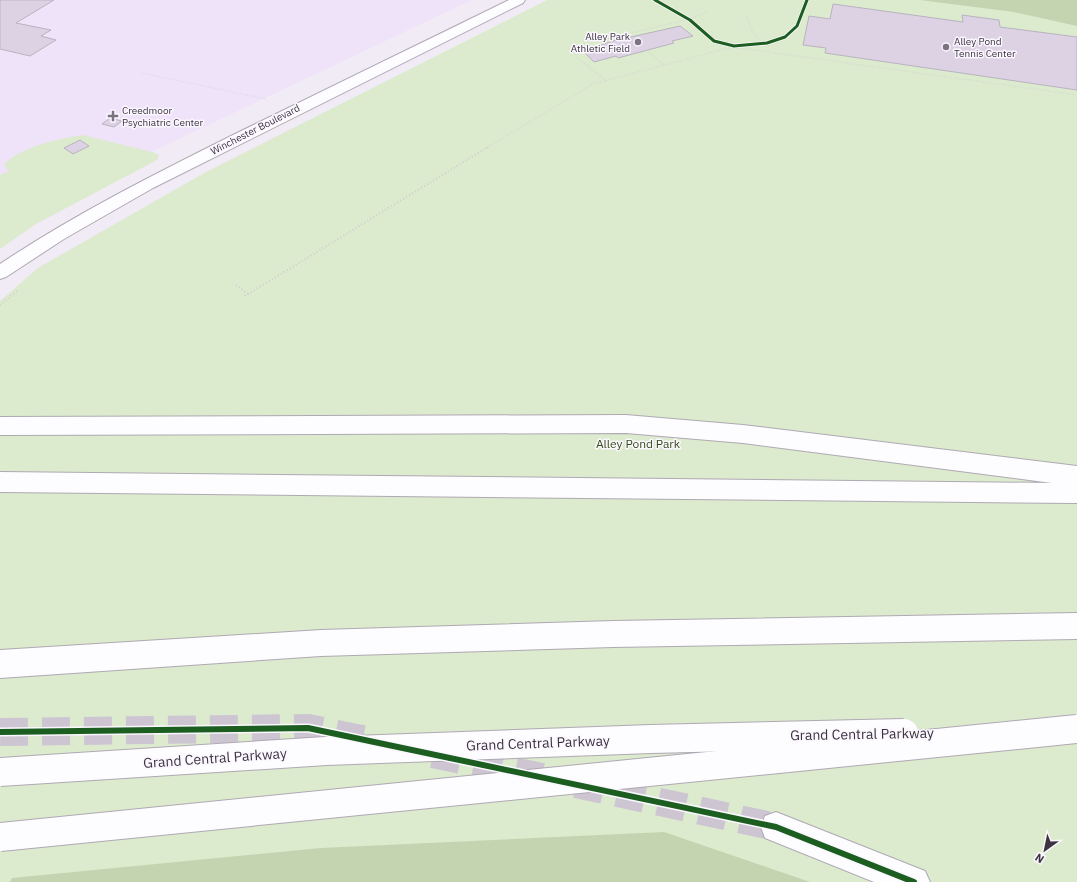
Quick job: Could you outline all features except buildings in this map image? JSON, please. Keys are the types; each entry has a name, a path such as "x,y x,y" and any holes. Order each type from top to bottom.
{"main road":[{"name":"Winchester Boulevard","path":"0,273 43,243 110,203 519,0"},
{"path":"0,426 626,424 743,434 1077,476"},
{"path":"0,482 1077,493"},
{"path":"0,664 321,643 621,634 1077,626"},
{"path":"0,837 1077,729"},
{"name":"Grand Central Parkway","path":"0,772 326,751 651,739 1077,729"},
{"path":"776,827 914,882"}],"path":[{"path":"606,81 577,57 574,49 577,46 646,28 689,19 708,12"},
{"path":"680,13 694,24"},
{"path":"747,17 753,33 764,43"},
{"path":"646,28 650,32"},
{"path":"610,38 613,41"},
{"path":"245,296 550,108 593,84 732,47 764,43"},
{"path":"720,45 1077,95"},
{"path":"647,50 665,65"},
{"path":"142,73 269,100"},
{"path":"236,285 248,294"}],"shaded area":[{"name":"Creedmoor Psychiatric Center","path":"0,0 472,0 0,225"}],"green space":[{"name":"Alley Pond Park","path":"547,0 1077,0 1077,882 0,882 0,301 38,268 206,172"},
{"path":"920,0 1077,0 1077,26 1014,12"},
{"path":"83,135 159,155 157,160 36,224 0,249 0,175 9,171 4,165 19,153 30,148 64,138"},
{"path":"664,832 810,882 10,882 12,878 321,848"}],"tunnel":[{"path":"0,732 308,728 376,742"},
{"path":"433,754 542,777"},
{"path":"576,784 776,827"}],"cycle path":[{"path":"655,0 690,20 714,41 725,45 734,46 756,45 777,41 785,37 797,26 807,0"},
{"path":"0,732 308,728 776,827 914,882"}],"place":[{"name":"Alley Park Athletic Field","path":"638,42"},
{"name":"Alley Pond Tennis Center","path":"946,47"},
{"name":"Creedmoor Psychiatric Center","path":"113,116"}]}
